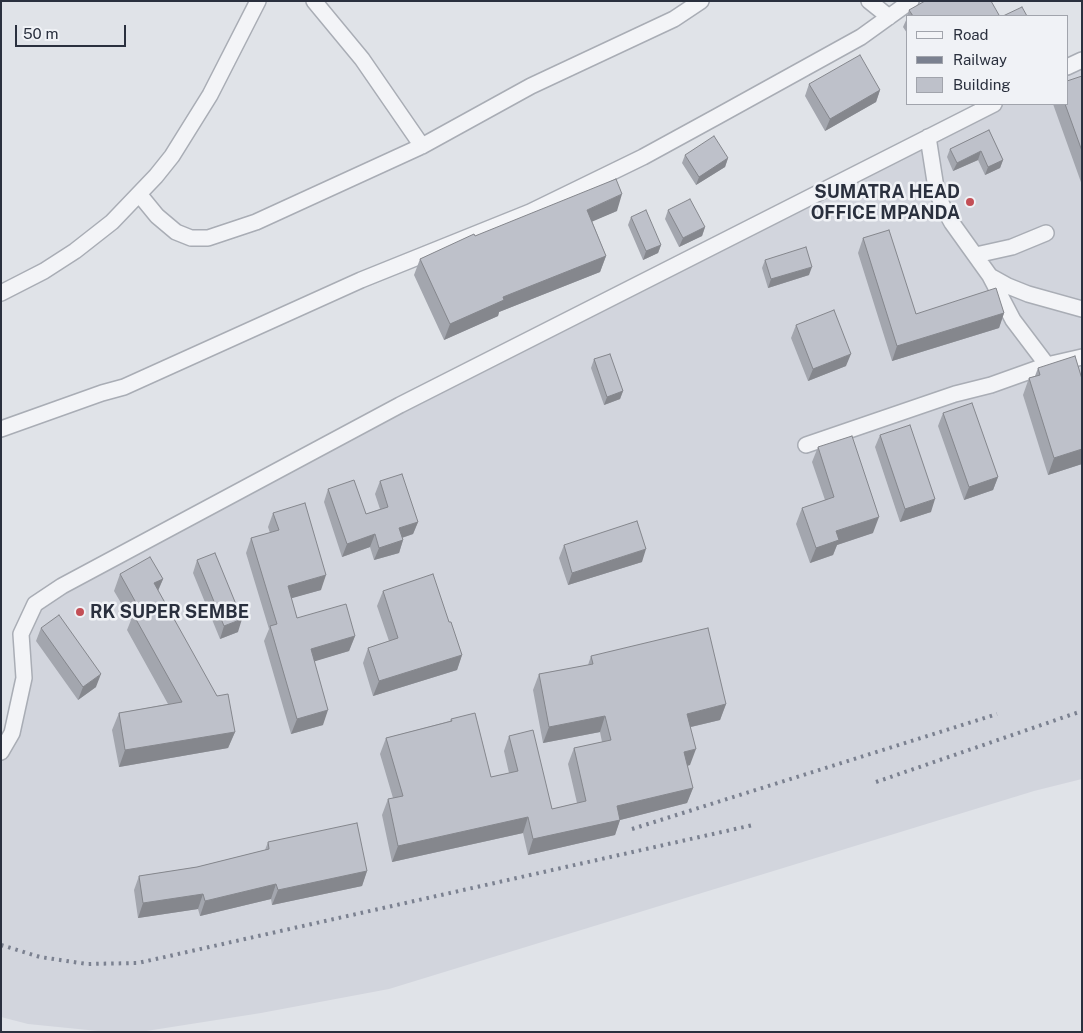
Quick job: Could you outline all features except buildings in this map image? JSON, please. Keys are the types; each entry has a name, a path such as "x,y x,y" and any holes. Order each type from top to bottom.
{"street":[{"path":"1,293 44,271 75,251 112,222 156,176 184,137 215,86 258,1"},
{"path":"314,1 362,59 422,146"},
{"path":"138,194 176,232 191,238 208,238 256,222 422,146 531,86 674,19 701,1"},
{"path":"869,1 888,17"},
{"path":"1,429 132,384 361,280 539,208 660,148 861,37 911,1"},
{"path":"1068,67 1082,60"},
{"path":"1,752 12,733 24,678 21,634 35,604 62,586 400,405 992,105"},
{"path":"928,137 936,188 942,205 952,223 990,276 1013,320 1047,366"},
{"path":"976,255 1012,247 1046,233"},
{"path":"990,276 1028,294 1082,309"},
{"path":"806,445 955,394 991,385 1047,366 1082,358"}],"shaded area":[{"path":"1082,60 1082,779 1034,791 389,989 261,1013 140,1032 108,1032 28,1024 1,1017 1,752 12,733 21,634 35,604 992,105 1068,105 1068,67"}],"railway":[{"path":"876,782 1082,711"},
{"path":"632,829 997,714"},
{"path":"1,945 40,957 87,964 138,963 753,825"}],"place":[{"name":"SUMATRA HEAD OFFICE MPANDA","path":"970,202"},
{"name":"RK SUPER SEMBE","path":"80,612"}]}
